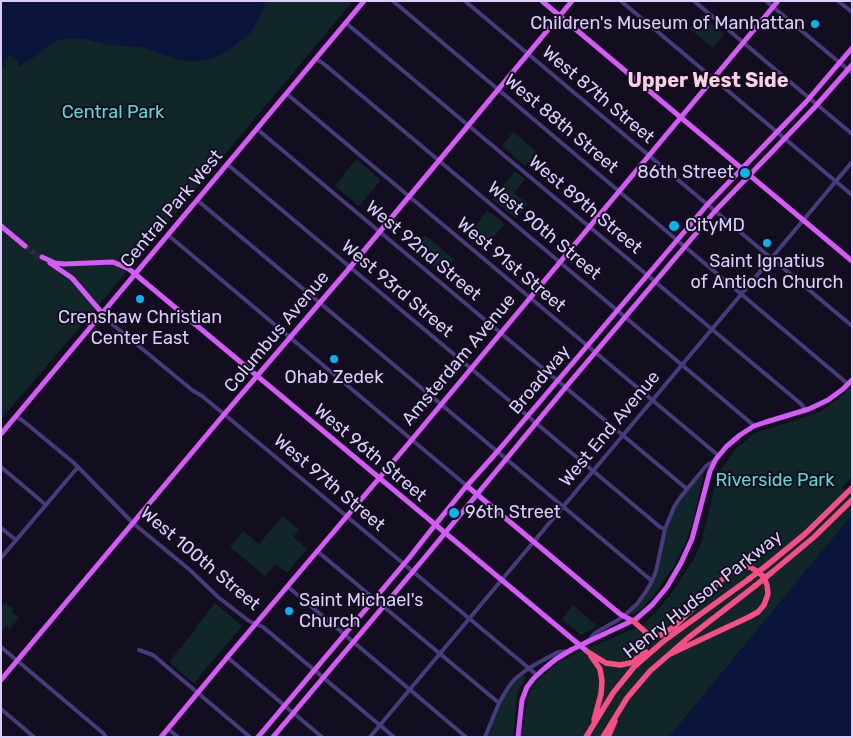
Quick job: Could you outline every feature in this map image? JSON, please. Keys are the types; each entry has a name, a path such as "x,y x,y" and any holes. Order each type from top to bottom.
{"highway":[{"name":"Henry Hudson Parkway","path":"586,737 613,693 640,662 665,640 766,566 809,530 852,488"},
{"name":"Henry Hudson Parkway","path":"603,737 618,712 641,681 688,638 772,573 852,500"},
{"path":"633,621 649,636 661,635 675,626 716,584 733,570 740,567 750,567 763,576 768,594 758,612 670,654"},
{"path":"588,652 610,664 623,665 633,661 665,640"},
{"path":"588,652 600,669 602,681 601,694 592,726"},
{"path":"608,737 618,712"}],"main road":[{"name":"Central Park West","path":"1,434 364,1"},
{"path":"542,1 852,261"},
{"name":"Columbus Avenue","path":"1,680 320,303 572,1"},
{"name":"Amsterdam Avenue","path":"162,737 197,692 412,439 778,1"},
{"name":"Broadway","path":"258,737 467,486 707,205 810,98 852,48"},
{"name":"Broadway","path":"273,737 684,246 850,69"},
{"path":"1,226 25,246"},
{"name":"West 96th Street","path":"102,313 72,278 40,257 61,264 113,262 124,266 136,274 588,652"},
{"path":"518,737 526,687 536,675 571,650 633,621 643,614 671,580 681,563 694,533 707,479 717,457 735,439 754,426 804,411 828,400 850,382"},
{"path":"467,486 623,616 633,621"}],"street":[{"name":"West 88th Street","path":"393,1 741,294 850,382"},
{"name":"West 87th Street","path":"465,1 852,326"},
{"path":"621,1 852,195"},
{"path":"694,1 852,134"},
{"path":"766,1 850,69"},
{"path":"838,1 852,12"},
{"name":"West 89th Street","path":"346,23 800,403 804,411"},
{"name":"West 90th Street","path":"316,59 618,310 754,426"},
{"name":"West 91st Street","path":"286,94 717,457"},
{"name":"West 92nd Street","path":"257,129 687,489"},
{"name":"West End Avenue","path":"370,737 852,162"},
{"name":"West 93rd Street","path":"227,164 665,530"},
{"path":"198,200 652,581"},
{"path":"168,235 467,486"},
{"name":"West 97th Street","path":"102,313 536,675"},
{"name":"West 100th Street","path":"16,416 78,467 134,523 218,596 249,621 263,627 394,737"},
{"path":"587,642 595,633 623,616 639,601 652,581 658,566 665,530 674,507 706,466 717,457"},
{"path":"1,467 46,505"},
{"path":"1,558 78,467"},
{"path":"1,528 16,540"},
{"path":"317,551 498,704"},
{"path":"287,586 466,737"},
{"path":"1,647 106,737"},
{"path":"139,650 153,656 250,737"},
{"path":"485,737 498,704 518,676 558,652 571,650"},
{"path":"227,657 322,737"},
{"path":"1,709 34,737"},
{"path":"168,729 178,737"}],"green space":[{"name":"Central Park","path":"1,1 353,1 1,419"},
{"path":"701,15 724,34 713,48 689,28"},
{"path":"513,132 537,152 525,166 502,146"},
{"path":"356,159 381,180 359,206 335,186"},
{"path":"515,171 525,179 514,193 528,204 516,218 492,199"},
{"path":"487,210 505,224 491,240 489,239 486,242 472,231"},
{"path":"425,235 454,259 442,274 413,250"},
{"name":"Riverside Park","path":"852,387 852,477 842,487 852,493 852,515 669,737 522,737 528,697 533,686 544,675 574,654 643,625 673,591 695,557 702,540 717,475 736,449 755,433 820,412"},
{"path":"704,472 693,521 685,544 672,569 654,595 642,609 633,615 630,613 636,607 658,571 665,535 674,509"},
{"path":"283,516 299,530 293,537 307,549 287,573 276,564 265,576 230,547 243,531 259,544"},
{"path":"5,603 14,609 11,612 18,619 10,629 6,626 1,633 1,608"},
{"path":"215,603 242,626 194,683 169,662"},
{"path":"573,605 597,626 581,635 562,619"},
{"path":"523,675 526,678 517,696 513,737 487,737 503,698 513,684"}],"water":[{"path":"1,1 266,1 250,33 231,49 217,57 206,60 179,60 140,47 107,45 85,39 70,38 58,40 18,66 17,60 13,60 10,55 8,56 8,61 4,61 5,67 1,66"},
{"path":"852,515 852,737 669,737 685,718"}],"tunnel":[{"path":"25,246 39,256"}],"place":[{"name":"Children's Museum of Manhattan","path":"815,24"},
{"name":"86th Street","path":"745,173"},
{"name":"CityMD","path":"674,226"},
{"name":"Saint Ignatius of Antioch Church","path":"767,243"},
{"name":"Crenshaw Christian Center East","path":"140,299"},
{"name":"Ohab Zedek","path":"334,359"},
{"name":"96th Street","path":"454,513"},
{"name":"Saint Michael's Church","path":"289,611"}],"district":[{"name":"Upper West Side","path":"708,81"}]}
